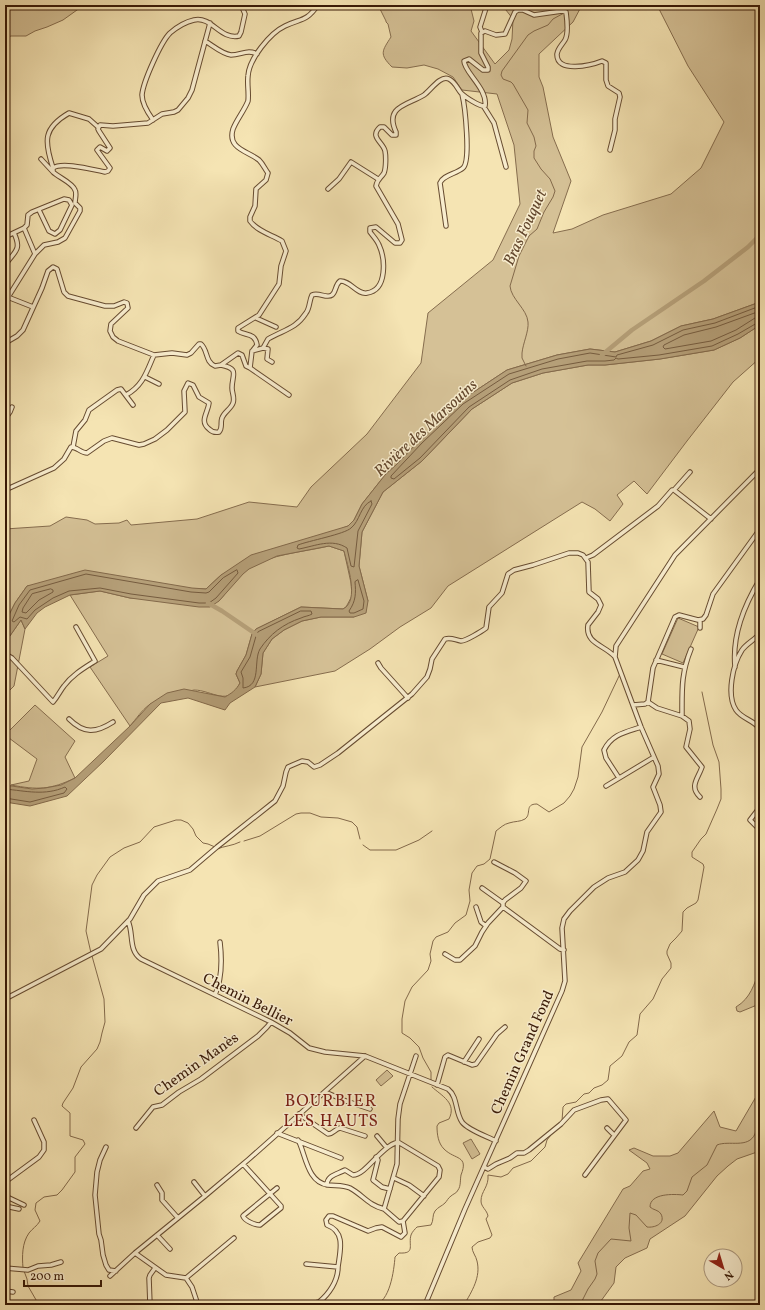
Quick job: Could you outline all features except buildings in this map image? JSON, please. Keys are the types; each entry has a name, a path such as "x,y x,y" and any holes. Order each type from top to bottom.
{"street":[{"path":"153,120 147,112 142,95 159,50 169,34 182,24 195,20 204,20 225,35 233,37 238,36 241,32 245,14 241,5"},
{"path":"250,368 252,351 257,346 256,340 251,335 237,330 240,326 256,318 261,313 279,284 280,270 286,251 282,241 272,237 252,224 250,220 255,206 256,189 266,180 268,173 258,160 239,149 233,139 234,128 248,101 249,70 252,61 278,31 284,26 307,18 318,5"},
{"path":"487,5 480,27 482,32 480,34 481,53 488,70 483,70 469,59 465,60 464,64 480,88 485,103 484,106 494,123 506,167"},
{"path":"482,32 485,31 500,36 505,34 515,12 518,10 522,10 534,16 564,11 566,14 566,36 564,42 558,50 557,56 560,62 567,65 579,66 593,65 602,61 606,64 606,80 608,86 619,93 620,97 615,119 615,130 610,150"},
{"path":"98,127 102,124 113,126 148,123 162,114 178,110 191,94 210,23"},
{"path":"205,40 228,54 251,52 257,54"},
{"path":"263,348 268,339 295,326 307,312 311,299 315,294 329,297 331,296 338,282 345,282 361,293 372,292 379,284 384,274 384,266 378,243 370,232 370,228 376,227 395,243 400,243 402,240 398,224 376,186 378,179 385,169 385,152 376,137 378,128 384,127 392,135 396,135 392,120 397,110 406,103 425,94 443,79 448,79 453,82 462,94 484,106"},
{"path":"446,226 440,183 442,180 466,164 467,151 465,106 462,94"},
{"path":"69,113 89,119 98,127 110,148 108,151 99,148 98,152 110,168 109,171 106,172 71,166 56,166 53,170 47,143 51,127 69,113"},
{"path":"6,296 35,254 44,245 58,242 65,238 80,211 80,208 75,202 76,192 74,187 41,159"},
{"path":"328,189 339,179 351,162 378,179"},
{"path":"5,237 24,228 27,225 28,215 39,210 64,199 69,200 72,205 60,230 55,234 49,231 39,210"},
{"path":"24,228 35,254"},
{"path":"5,265 18,247 14,233"},
{"path":"5,343 20,333 27,322 48,271 55,267 57,269 64,292 68,296 105,306 114,306 124,302 127,303 128,305 126,310 111,324 110,331 113,337 118,341 154,355 172,352 187,355 191,353 199,344 201,344 205,348 208,358 212,364 215,366 221,365 229,367 233,371 233,405 222,419 221,429 218,432 214,432 205,424 204,420 209,403 200,399 193,385 188,383 184,391 184,412 167,430 150,442 133,445 112,438 104,441 87,453 83,453 73,447"},
{"path":"5,288 5,302"},
{"path":"6,296 33,307"},
{"path":"256,318 276,327"},
{"path":"252,351 263,348 268,349 267,359 272,362"},
{"path":"221,365 238,353 242,355 246,366 288,395"},
{"path":"126,395 138,387 145,377 154,355"},
{"path":"145,377 159,384"},
{"path":"5,490 54,468 61,462 68,450 73,447 76,431 90,409 119,389 126,395 133,405"},
{"path":"5,420 12,407"},
{"path":"5,999 98,952 128,921 144,895 158,882 190,870 215,848 275,801 283,786 288,767 302,761 308,762 314,767 320,765 338,753 408,698 427,677 432,658 445,639 451,638 458,641 464,641 486,628 488,623 488,610 502,593 510,572 573,552 581,554 586,558 588,562 588,591 598,600 601,605 598,612 588,625 588,634 593,642 615,657 616,646 670,561 679,550 760,469"},
{"path":"586,558 593,556 656,508 690,472"},
{"path":"674,490 711,519"},
{"path":"700,620 706,615 713,594 760,529"},
{"path":"735,667 734,646 743,612 748,598 760,579"},
{"path":"648,702 653,668 675,617 677,615 682,615 700,620"},
{"path":"700,620 700,628"},
{"path":"6,655 12,658 52,702 63,686 95,661 76,627"},
{"path":"760,633 756,639 745,646 741,652 731,683 732,701 736,709 742,716 755,723 760,729"},
{"path":"682,716 682,679 684,667 691,649"},
{"name":"Chemin Grand Fond","path":"425,1305 484,1167 562,992 564,981 564,950 562,928 566,915 601,882 631,868 643,851 647,832 661,812 653,787 659,771 615,657"},
{"path":"656,660 684,667"},
{"path":"378,663 408,698"},
{"path":"633,705 646,704 648,702"},
{"path":"648,702 657,708 682,716 689,721 691,726 686,747 702,767 694,786 695,792 700,797"},
{"path":"68,719 79,728 93,730 103,729 113,722"},
{"path":"619,778 606,758 604,750 610,740 615,736 641,727"},
{"path":"606,786 654,757"},
{"path":"757,827 750,820 759,812 760,807"},
{"path":"445,954 456,960 460,960 475,946 486,926 503,905 521,888 526,881 516,873 494,862"},
{"path":"482,888 560,949 564,950"},
{"path":"476,907 481,922 486,926"},
{"name":"Chemin Bellier","path":"128,921 131,929 133,951 138,957 271,1022 290,1033 309,1048 325,1052 365,1056 451,1092 462,1122 470,1128 496,1141"},
{"path":"215,995 219,984 221,967 220,942"},
{"name":"Chemin Manès","path":"136,1128 153,1108 166,1103 179,1092 201,1079 258,1036 271,1022"},
{"path":"437,1085 445,1057 448,1055 472,1065 476,1064 497,1034 505,1027"},
{"path":"464,1062 479,1039"},
{"path":"110,1276 135,1252 243,1164 365,1056"},
{"path":"384,1209 397,1164 398,1119 400,1104 416,1056"},
{"path":"325,1092 370,1109"},
{"path":"484,1167 488,1169 509,1159 517,1153 524,1153 529,1150 561,1124 572,1111 601,1100 610,1100 626,1120 585,1175"},
{"path":"299,1114 328,1134 340,1128 365,1136"},
{"path":"5,1182 39,1157 44,1150 44,1142 34,1120"},
{"path":"607,1128 614,1135"},
{"path":"277,1133 341,1158"},
{"path":"377,1136 387,1148"},
{"path":"298,1140 312,1175 319,1182 327,1185 348,1188 376,1207 384,1209 399,1222 403,1221"},
{"path":"327,1185 327,1180 329,1178 345,1170 352,1175 361,1173 376,1157 387,1148 398,1142"},
{"path":"308,1305 319,1302 329,1292 337,1277 340,1252 339,1234 335,1229 326,1223 329,1216 333,1216 368,1231 382,1227 401,1237 405,1233 403,1221 439,1177 440,1170 436,1164 398,1142"},
{"path":"106,1148 100,1160 97,1172 95,1195 98,1227 106,1265 109,1270 116,1271"},
{"path":"376,1157 378,1160 373,1180 382,1187 390,1189"},
{"path":"243,1164 270,1194 281,1206 280,1209 260,1225 256,1225 243,1218 244,1215 270,1194 278,1188"},
{"path":"394,1178 407,1184 424,1196"},
{"path":"194,1182 205,1196"},
{"path":"157,1185 162,1192 162,1200 178,1218"},
{"path":"5,1196 24,1204"},
{"path":"5,1206 19,1209"},
{"path":"157,1235 170,1249"},
{"path":"186,1278 234,1238"},
{"path":"135,1252 166,1275 186,1278 192,1287 198,1305"},
{"path":"5,1268 28,1270 38,1266 51,1265 61,1262"},
{"path":"306,1264 338,1267"},
{"path":"150,1305 149,1278 150,1274 155,1268"},
{"path":"5,1291 13,1292"},
{"path":"319,1302 324,1305"}],"shaded area":[{"path":"5,5 84,5 63,20 26,36 11,36 5,38"},
{"path":"378,5 470,5 474,21 471,31 495,64 509,50 512,39 513,19 502,5 582,5 573,22 539,54 539,77 543,87 553,137 571,181 553,233 572,229 603,215 671,194 701,168 724,122 688,66 657,5 760,5 760,302 713,319 681,326 651,341 615,352 590,349 557,355 507,370 460,401 419,441 385,475 362,504 354,520 348,526 221,575 206,589 27,586 15,603 5,623 5,529 50,526 66,517 87,520 95,524 119,523 127,520 131,525 197,519 249,502 297,507 311,487 367,434 421,363 428,313 493,260 520,204 514,145 497,94 462,90 453,77 438,69 424,65 407,68 392,67 385,59 383,52 391,37 388,24"},
{"path":"760,325 760,358 733,382 647,494 634,481 617,495 623,504 610,521 595,509 582,502 448,586 431,608 335,671 255,687 261,674 263,653 272,639 284,630 302,621 321,617 354,617 368,601 359,566 362,532 383,492 422,461 472,409 512,383 543,373 588,365 605,365 660,359 714,350 740,338"},
{"path":"329,546 344,551 351,583 352,596 346,607 343,609 301,607 256,629 252,634 246,655 236,674 240,683 231,695 220,696 194,690 179,694 149,705 141,712 130,726 90,667 108,656 70,595 100,591 130,598 219,601 240,576 256,564 287,554"},
{"path":"678,618 699,627 683,663 662,654"},
{"path":"21,620 25,629 14,686 5,695 5,654 8,650 5,643"},
{"path":"35,705 75,741 65,757 75,778 51,787 29,788 11,785 29,781 37,759 5,735"},
{"path":"760,969 760,1005 740,1012 737,1011 736,1007 749,995"},
{"path":"387,1070 393,1076 381,1086 376,1080"},
{"path":"757,1095 760,1096 760,1151 737,1159 728,1166 717,1176 685,1216 650,1239 647,1248 625,1258 616,1267 614,1283 598,1305 554,1305 554,1297 571,1290 581,1271 578,1263 623,1189 630,1186 643,1171 650,1169 647,1163 629,1150 634,1148 653,1156 670,1156 678,1153 714,1111 720,1127 736,1131"},
{"path":"471,1139 480,1154 472,1159 463,1143"}],"water":[{"path":"760,302 760,325 740,338 714,350 660,359 605,365 588,365 543,373 512,383 472,409 422,461 383,492 362,532 359,566 368,601 366,613 354,617 321,617 302,621 284,630 272,639 263,653 261,674 255,687 230,703 225,710 188,698 161,703 67,796 30,806 5,802 5,785 32,789 45,788 61,785 75,778 130,726 150,704 167,693 184,689 225,697 232,693 240,683 236,674 246,655 252,634 256,629 301,607 343,609 348,605 352,591 344,551 329,546 277,556 249,569 219,601 210,607 199,607 130,598 100,591 70,595 45,607 37,613 25,629 21,620 5,643 5,623 15,603 27,586 85,570 206,589 221,575 251,555 348,526 354,520 362,504 385,475 419,441 460,401 507,370 557,355 590,349 615,352 651,341 681,326 713,319"}],"waterway":[{"name":"Bras Fouquet","path":"526,366 522,358 522,353 528,329 528,322 527,317 513,295 510,286 519,256 529,236 537,229 555,191 550,179 534,158 536,146 534,137 527,123 528,110 513,84 503,79 501,75 502,71 528,35 548,25 553,19 564,13"},
{"path":"602,355 632,330 704,281 748,247 760,235"},
{"path":"208,603 257,635"},
{"path":"431,1080 431,1072 419,1047 410,1038 402,1033 402,1019 405,1001 412,987 428,970 431,961 430,954 433,941 436,937 448,932 455,923 466,915 470,901 469,890 472,873 477,866 484,864 490,859 496,831 502,826 525,819 528,815 529,807 533,804 537,804 549,812 564,803 570,796 578,777 582,747 602,712 620,674"},
{"path":"562,1121 563,1107 566,1104 576,1102 584,1094 589,1093 594,1088 602,1085 608,1080 610,1066 622,1056 629,1042 637,1035 640,1014 653,999 662,979 671,968 667,951 670,944 682,931 683,912 698,900 704,867 703,864 692,857 692,852 706,834 721,799 719,762 713,745 702,692"},
{"path":"244,841 260,836 296,814 301,813 310,813 321,817 338,818 352,822 357,827 360,839"},
{"path":"91,953 86,931 92,885 97,875 110,857 124,848 140,842 154,827 176,820 181,820 188,823 196,836 203,843 215,847"},
{"path":"363,845 370,850 396,850 419,840 432,831"},
{"path":"217,849 240,842"},
{"path":"23,1268 25,1241 29,1233 40,1221 35,1210 36,1203 44,1197 57,1195 62,1190 75,1172 75,1157 85,1144 83,1140 70,1136 70,1113 62,1106 73,1088 81,1067 97,1049 105,1022 104,999 92,956"},
{"path":"374,1305 379,1303 384,1298 390,1285 394,1270 395,1257 399,1253 408,1252 410,1248 410,1239 413,1232 417,1227 431,1225 437,1208 445,1203 457,1192 460,1187 463,1169 462,1161 442,1147 437,1132 437,1126 439,1123 449,1119 451,1113 450,1104 432,1087"},
{"path":"580,1305 597,1274 595,1261 598,1253 611,1239 631,1241 629,1228 630,1213 636,1215 647,1227 653,1227 661,1223 661,1214 650,1207 651,1202 663,1195 683,1195 687,1191 692,1177 707,1165 717,1145 743,1143 752,1139 755,1134 760,1115"},
{"path":"464,1305 475,1284 478,1273 477,1261 472,1247 478,1242 490,1238 492,1235 486,1219 488,1216 481,1201 488,1175 501,1177 508,1174 513,1168 531,1161 545,1147 547,1140 554,1131"},
{"path":"24,1271 28,1286 39,1305"}],"district":[{"name":"BOURBIER LES HAUTS","path":"331,1110"}],"water label":[{"name":"Rivière des Marsouins","path":"425,427"}]}
